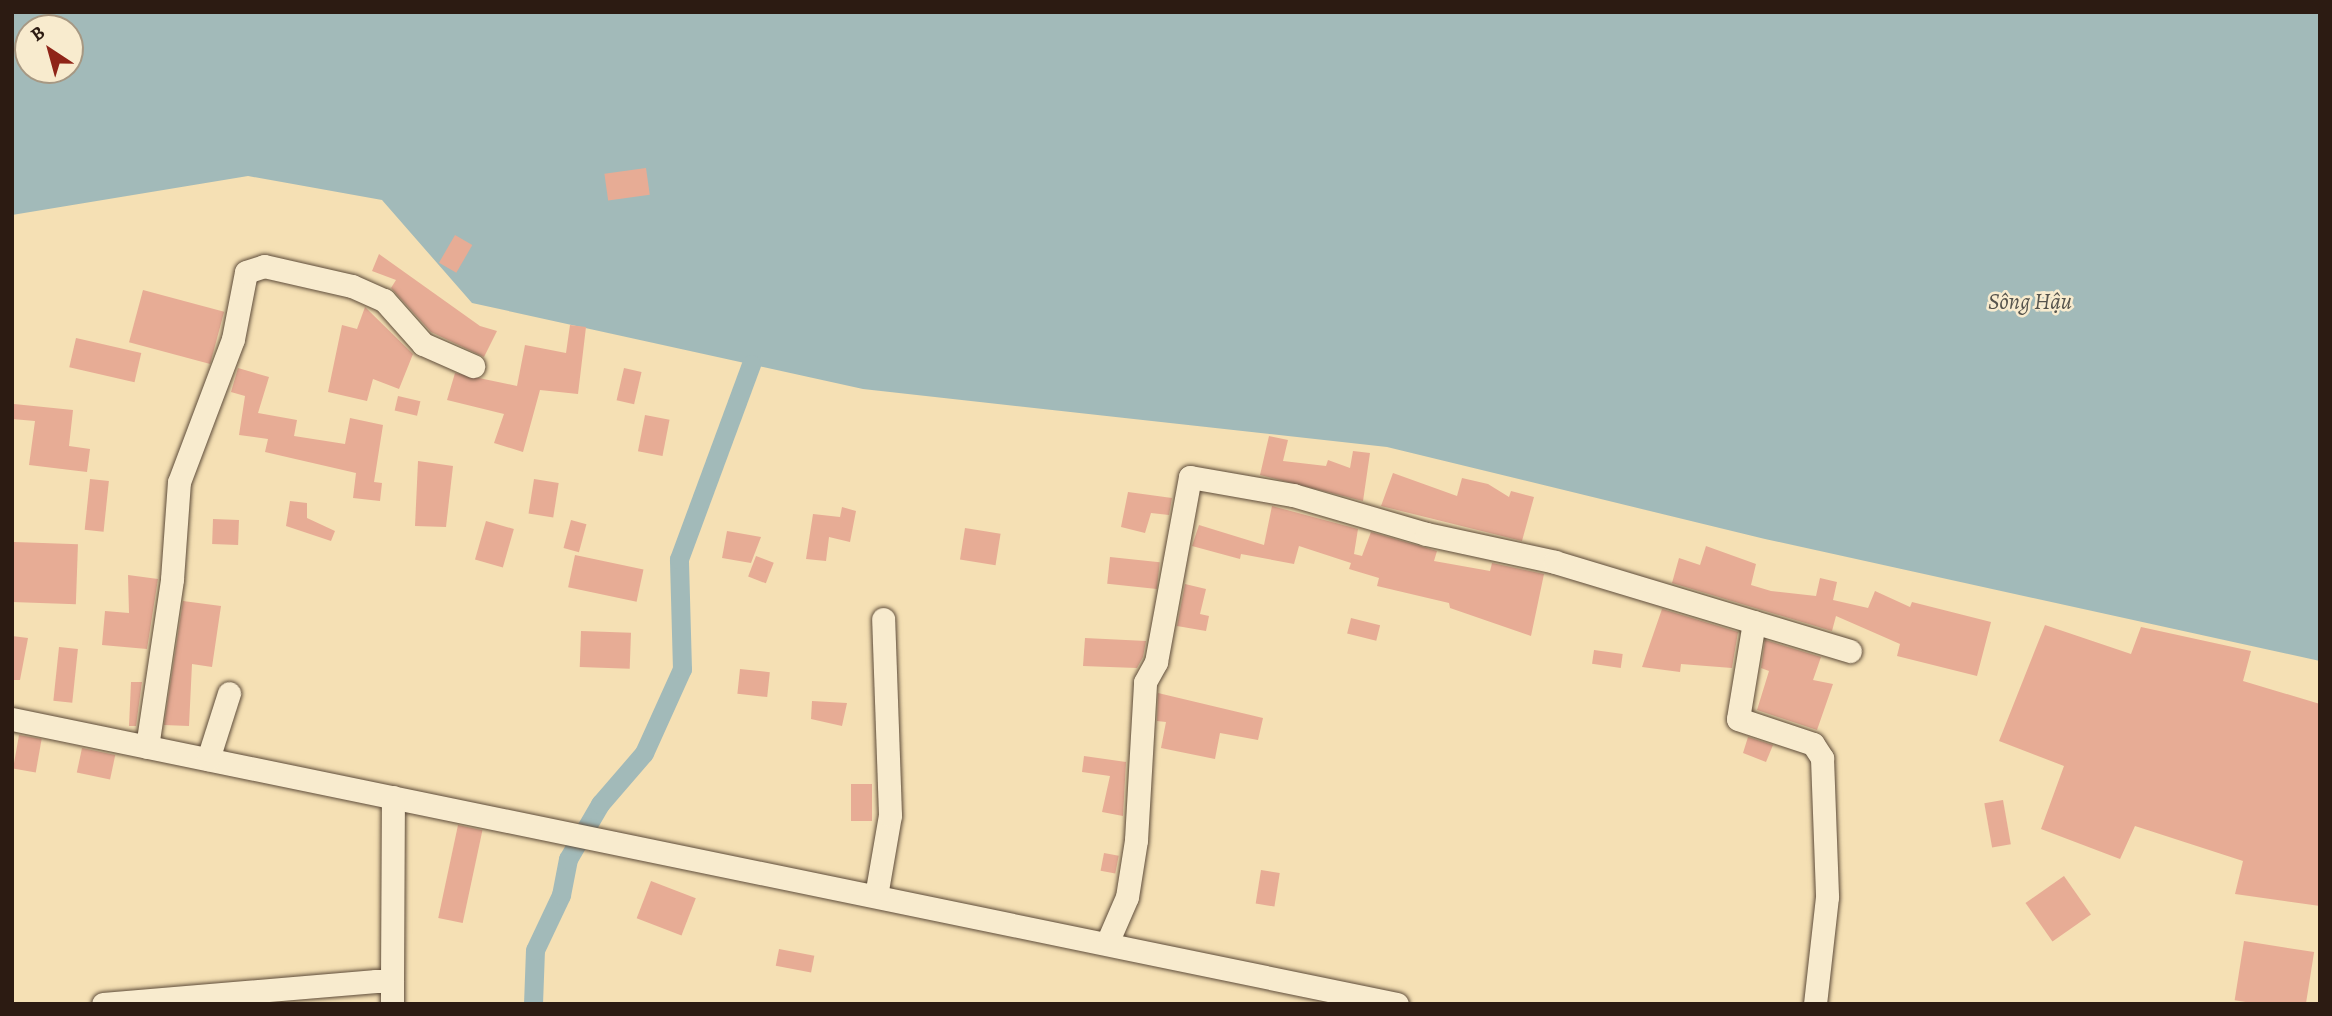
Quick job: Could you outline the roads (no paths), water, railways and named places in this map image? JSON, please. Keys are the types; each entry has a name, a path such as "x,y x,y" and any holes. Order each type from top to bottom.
{"street":[{"path":"148,747 172,579 178,482 233,339 246,272 264,266 352,286 384,300 423,344 473,366"},
{"path":"1107,943 1127,897 1136,840 1145,682 1156,662 1190,477 1293,495 1426,534 1555,562 1850,651"},
{"path":"876,896 890,815 883,620"},
{"path":"1754,622 1738,719 1816,745 1822,758 1827,897 1815,1004"},
{"path":"208,759 229,693"},
{"path":"12,719 1397,1004"},
{"path":"103,1004 161,995 392,992 393,797"}],"water":[{"name":"Sông Hậu","path":"12,12 2320,12 2320,661 1765,539 1387,447 863,389 472,303 382,200 248,176 12,215"}],"waterway":[{"path":"533,1004 535,950 561,895 568,859 600,804 644,753 682,669 679,559 751,364"}]}
